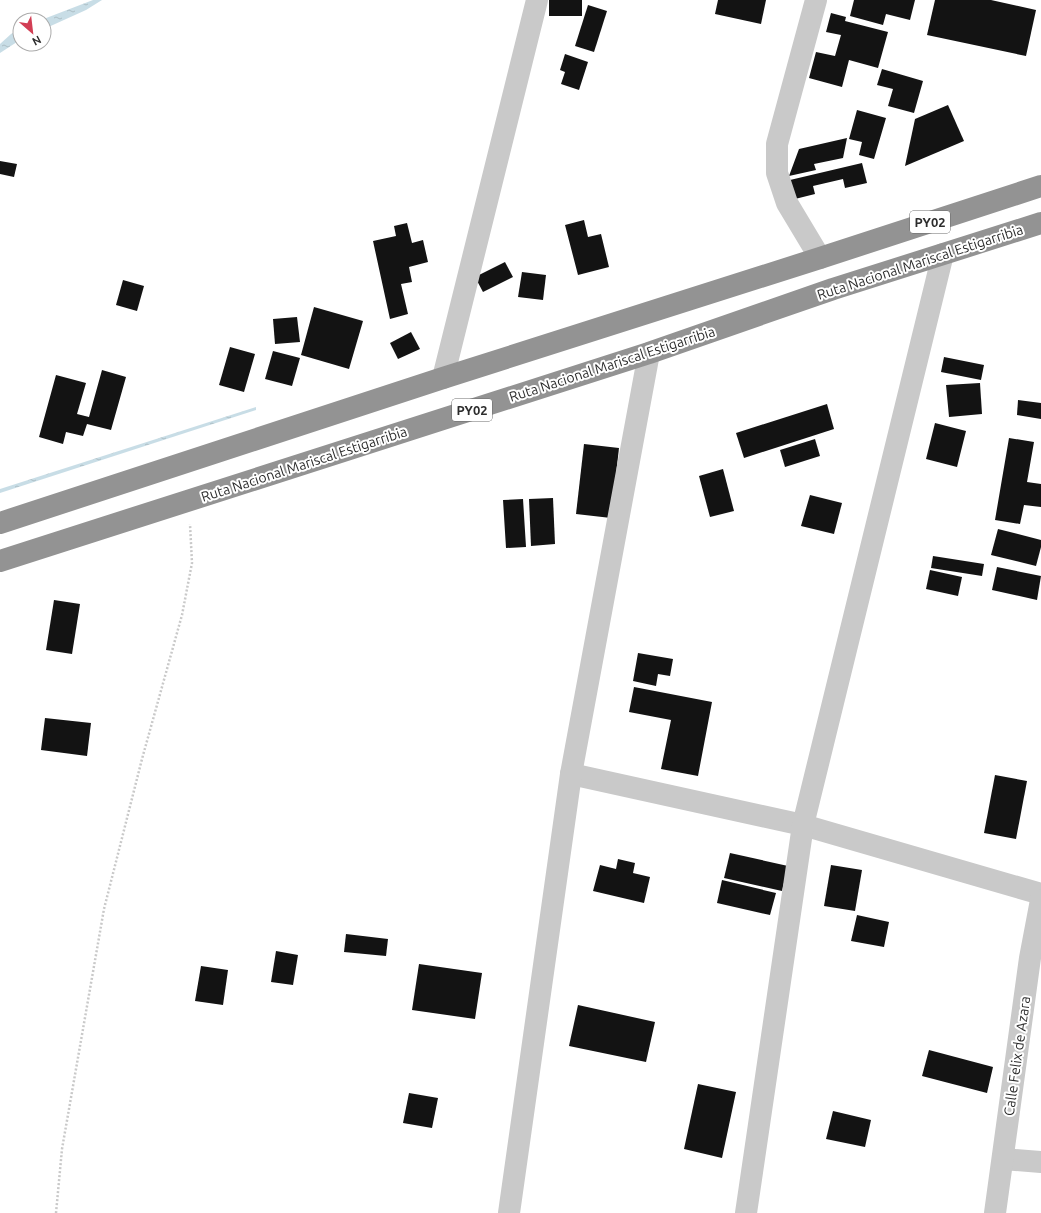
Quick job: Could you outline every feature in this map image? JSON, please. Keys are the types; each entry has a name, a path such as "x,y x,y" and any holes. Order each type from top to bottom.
{"highway":[{"name":"PY02","path":"0,523 444,378 1041,186"},
{"name":"Ruta Nacional Mariscal Estigarribia","path":"0,561 649,352 834,289 1041,223"}],"street":[{"path":"444,378 537,0"},
{"path":"816,0 777,144 776,173 787,203 820,258"},
{"path":"746,1213 803,825 943,254"},
{"path":"509,1213 571,774 649,352"},
{"path":"571,774 803,825 1041,894"},
{"name":"Calle Felix de Azara","path":"996,1213 1003,1159 1035,958 1041,900"},
{"path":"1003,1159 1041,1162"}],"path":[{"path":"56,1213 62,1149 104,909 182,616 192,563 190,528 184,502"}],"water":[{"path":"93,0 102,0 86,10 52,25 52,16"},
{"path":"11,34 12,45 0,53 0,44"},
{"path":"256,407 256,410 0,493 0,489"}],"building":[{"path":"549,0 582,0 582,16 549,16"},
{"path":"718,0 766,0 761,24 715,14"},
{"path":"854,0 915,0 910,20 886,14 883,25 850,16"},
{"path":"935,0 991,0 1036,10 1026,56 927,35"},
{"path":"588,5 607,11 594,52 575,46"},
{"path":"831,13 846,17 845,21 888,32 878,68 849,60 842,87 809,78 816,52 835,56 841,35 826,32"},
{"path":"565,54 588,62 579,90 561,84 565,72 560,70"},
{"path":"882,69 923,81 914,113 888,106 893,89 877,85"},
{"path":"948,105 964,141 905,166 915,119"},
{"path":"857,110 886,118 874,159 859,155 862,142 849,139"},
{"path":"847,138 843,158 814,164 816,170 789,176 799,149"},
{"path":"0,161 17,164 14,177 0,174"},
{"path":"862,163 867,183 845,188 843,179 813,186 815,194 795,199 790,180"},
{"path":"584,220 588,237 601,234 609,267 578,275 565,225"},
{"path":"407,223 412,243 423,240 428,262 409,267 412,282 401,284 408,314 390,319 373,241 396,236 394,226"},
{"path":"505,262 513,277 483,292 475,277"},
{"path":"522,272 546,275 543,300 518,297"},
{"path":"123,280 144,286 137,311 116,305"},
{"path":"314,307 363,321 349,369 301,355"},
{"path":"297,317 300,342 275,344 273,319"},
{"path":"411,332 420,349 398,359 390,343"},
{"path":"230,347 255,354 244,392 219,385"},
{"path":"273,351 300,358 292,386 265,379"},
{"path":"944,357 984,365 981,380 941,372"},
{"path":"102,370 126,377 111,430 87,424 83,436 66,432 63,444 39,437 56,375 86,383 77,414 89,417"},
{"path":"980,383 982,414 949,417 946,385"},
{"path":"1018,400 1041,403 1041,419 1017,415"},
{"path":"827,404 834,429 744,458 736,433"},
{"path":"935,423 966,431 957,467 926,459"},
{"path":"1009,438 1034,442 1027,482 1041,484 1041,507 1024,505 1020,524 995,520"},
{"path":"815,439 820,456 785,467 780,450"},
{"path":"584,444 619,448 611,518 576,514"},
{"path":"723,469 734,511 710,517 699,476"},
{"path":"810,495 842,503 834,534 801,526"},
{"path":"553,498 555,544 531,546 529,499"},
{"path":"523,499 526,547 506,548 503,500"},
{"path":"998,529 1041,540 1041,547 1036,566 991,555"},
{"path":"933,556 984,564 982,576 931,568"},
{"path":"997,567 1041,576 1037,600 992,590"},
{"path":"930,570 962,577 958,596 926,589"},
{"path":"54,600 80,604 72,654 46,650"},
{"path":"638,653 673,659 670,676 658,674 656,686 633,681"},
{"path":"634,687 712,702 698,776 661,769 671,720 629,712"},
{"path":"45,718 91,723 87,756 41,750"},
{"path":"995,775 1027,781 1016,839 984,833"},
{"path":"730,853 788,866 782,891 724,878"},
{"path":"618,859 635,863 633,873 650,877 644,903 593,891 600,865 616,869"},
{"path":"831,865 862,870 855,911 824,906"},
{"path":"722,880 776,893 770,915 717,903"},
{"path":"857,915 889,922 884,947 851,941"},
{"path":"346,934 388,939 386,956 344,952"},
{"path":"276,951 298,955 293,985 271,982"},
{"path":"419,964 482,973 475,1019 412,1010"},
{"path":"201,966 228,970 223,1005 195,1001"},
{"path":"578,1005 655,1022 646,1062 569,1046"},
{"path":"929,1050 993,1067 987,1093 922,1076"},
{"path":"698,1084 736,1092 722,1158 684,1149"},
{"path":"409,1093 438,1098 432,1128 403,1123"},
{"path":"833,1111 871,1120 865,1147 826,1139"}]}
